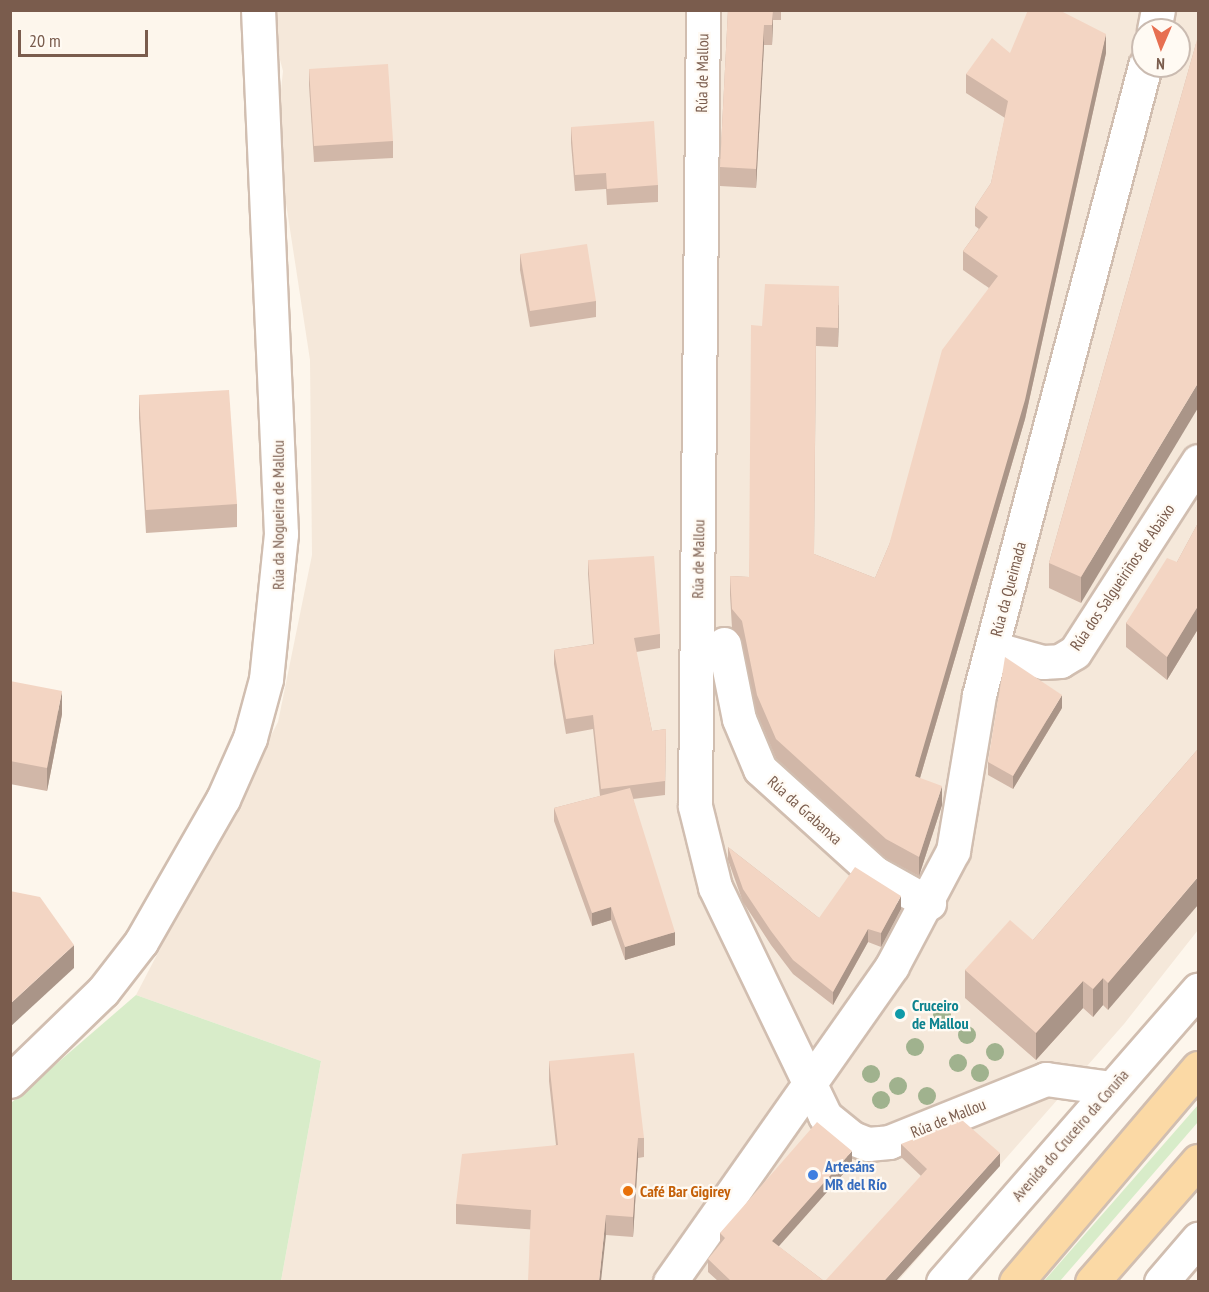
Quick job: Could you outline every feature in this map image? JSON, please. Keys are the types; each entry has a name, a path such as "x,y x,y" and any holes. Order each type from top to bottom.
{"main road":[{"path":"1016,1281 1198,1068"},
{"path":"1092,1281 1198,1161"}],"street":[{"name":"Rúa da Nogueira de Mallou","path":"10,1081 103,991 141,942 223,799 250,738 266,679 282,534 258,10"},
{"name":"Rúa de Mallou","path":"703,10 695,806 715,887 812,1083 825,1116 868,1144 889,1142 1046,1079 1111,1088"},
{"name":"Rúa da Queimada","path":"812,1083 929,903 962,817 980,695 1142,78"},
{"name":"Rúa dos Salgueiriños de Abaixo","path":"992,648 1043,662 1060,661 1075,652 1198,460"},
{"name":"Rúa da Grabanxa","path":"724,644 739,719 760,769 875,873 929,903"},
{"name":"Avenida do Cruceiro da Coruña","path":"944,1281 1198,990"},
{"path":"670,1281 812,1083"},
{"path":"1161,1281 1198,1239"}],"shaded area":[{"path":"267,11 1198,11 1198,930 1124,1024 898,1281 281,1281 321,1061 136,995 278,722 312,555 310,360 276,138 283,71"}],"green space":[{"path":"136,995 321,1061 281,1281 11,1281 11,1103"},
{"path":"1198,1105 1198,1122 1060,1281 1044,1281"}],"building":[{"path":"728,10 773,10 772,25 764,25 756,169 720,167"},
{"path":"1028,10 1059,10 1106,34 1025,400 915,776 942,786 919,857 886,839 776,739 757,695 742,621 732,609 730,576 749,577 751,325 762,326 765,284 839,286 838,328 816,327 814,554 875,578 889,545 942,350 998,276 963,251 988,217 975,207 991,183 1008,101 966,74 992,38 1010,53"},
{"path":"1197,40 1198,383 1081,577 1049,563 1186,78 1191,78 1191,61"},
{"path":"388,64 393,141 314,146 309,69"},
{"path":"654,121 658,185 607,189 606,173 575,175 571,127"},
{"path":"587,244 596,301 530,311 520,254"},
{"path":"229,390 237,504 146,510 139,395"},
{"path":"1198,523 1198,606 1167,657 1126,623 1167,558 1177,562"},
{"path":"654,556 660,634 634,638 652,731 666,729 665,781 601,789 593,715 566,719 554,650 594,644 588,560"},
{"path":"1005,657 1062,695 1013,776 988,762"},
{"path":"10,681 62,691 47,768 10,761"},
{"path":"1198,749 1198,877 1108,983 1103,978 1093,989 1083,981 1036,1033 965,970 1010,920 1033,940"},
{"path":"630,788 675,932 625,947 611,907 592,913 554,808"},
{"path":"728,847 819,918 855,867 901,896 881,933 868,929 833,992 793,960 771,931 743,889"},
{"path":"10,891 40,897 74,945 10,1004"},
{"path":"634,1053 644,1138 638,1138 633,1217 606,1215 599,1281 528,1281 531,1210 456,1204 462,1154 558,1145 549,1061"},
{"path":"962,1120 1000,1153 884,1281 825,1281 927,1169 901,1144"},
{"path":"817,1122 852,1151 772,1241 824,1281 731,1281 708,1259 725,1238 720,1233"}],"place":[{"name":"Cruceiro de Mallou","path":"900,1014"},
{"name":"Artesáns MR del Río","path":"813,1175"},
{"name":"Café Bar Gigirey","path":"628,1191"}]}
